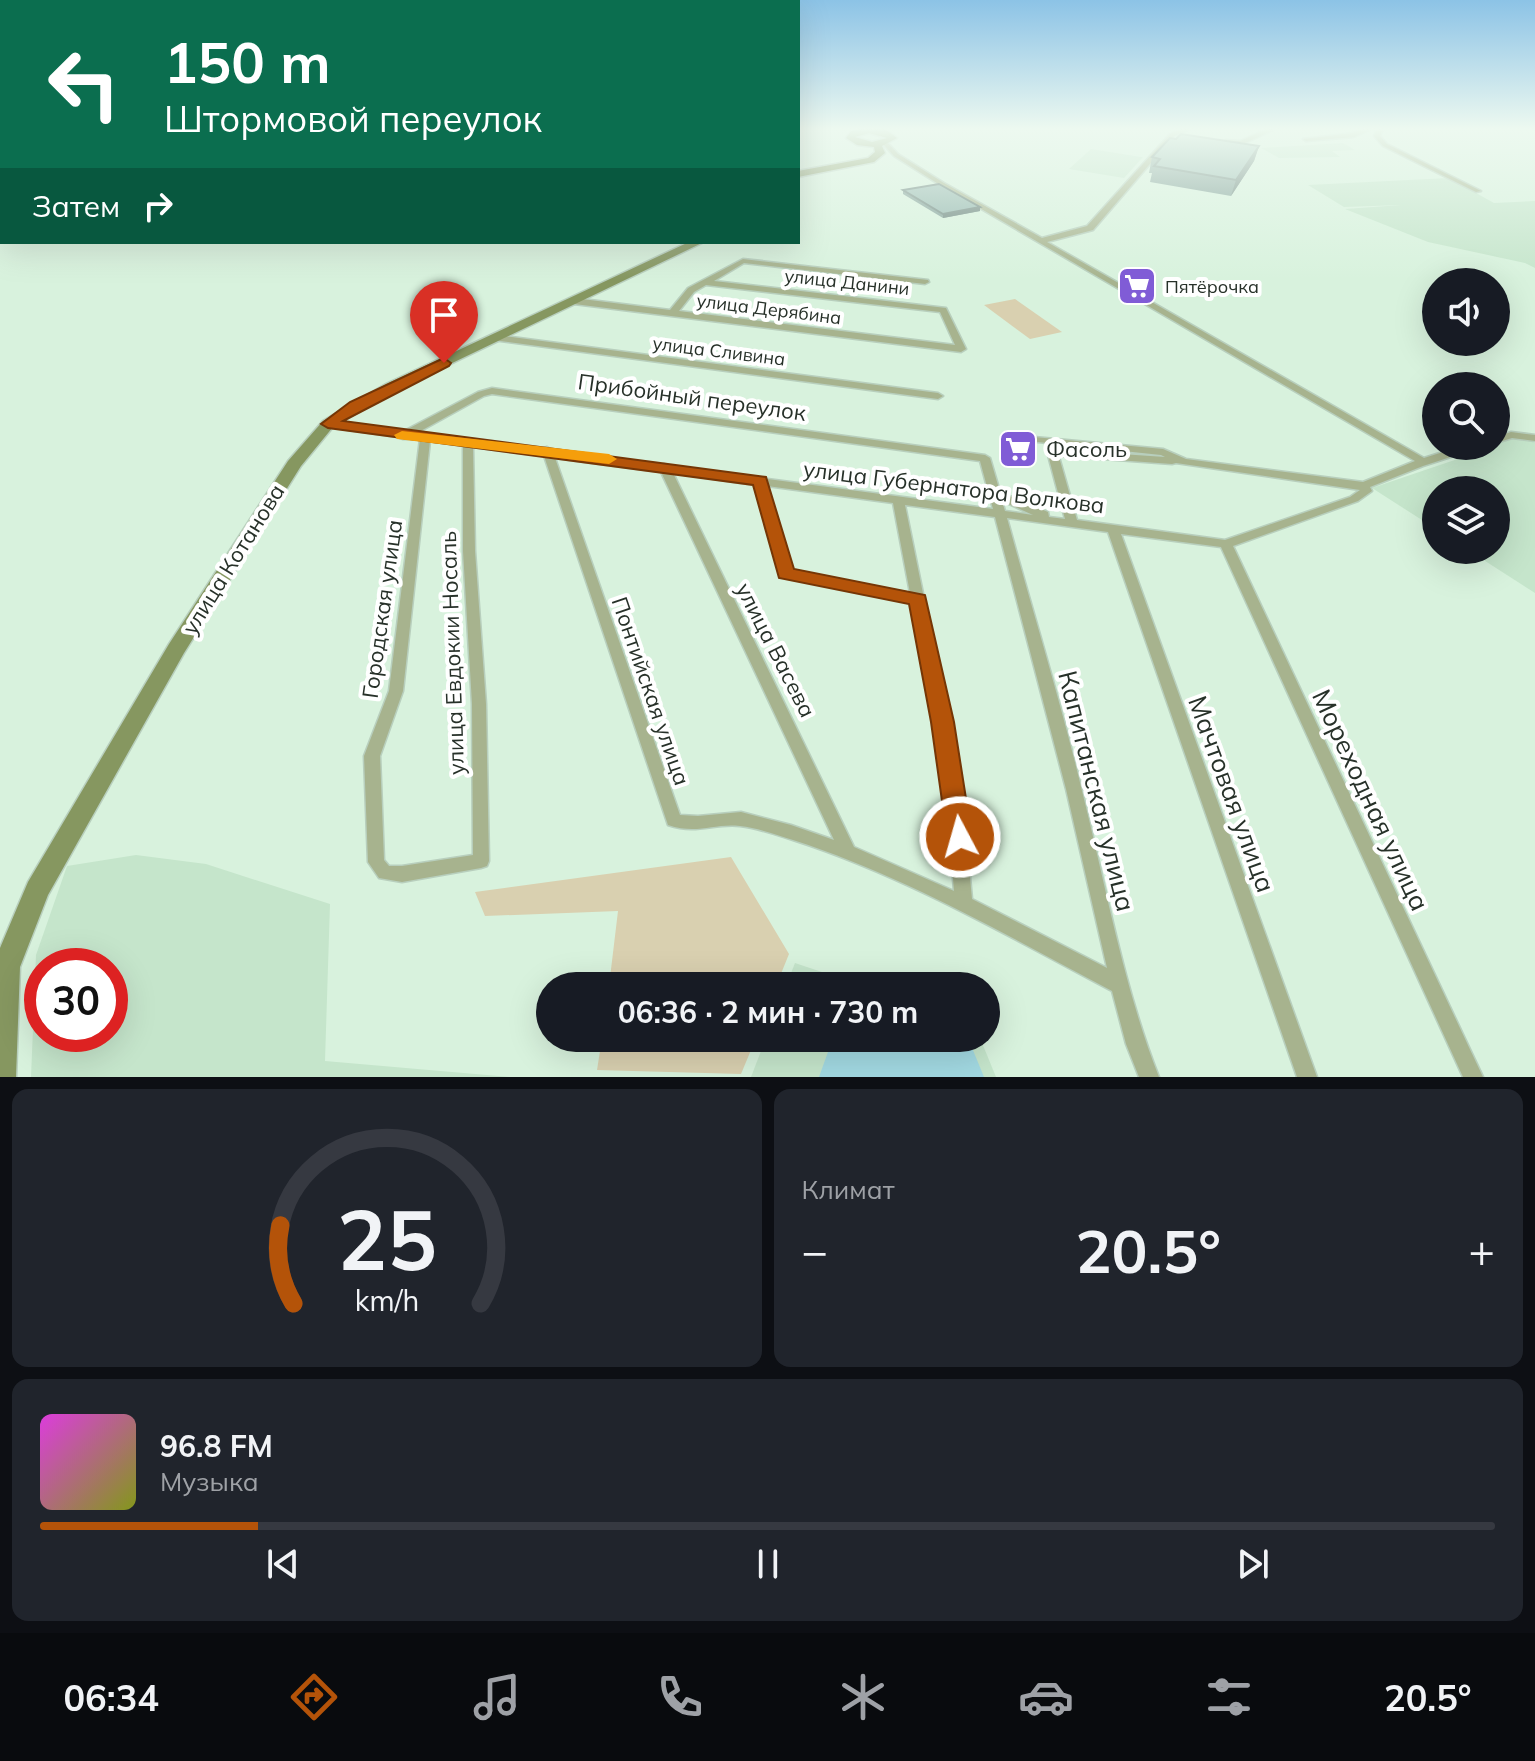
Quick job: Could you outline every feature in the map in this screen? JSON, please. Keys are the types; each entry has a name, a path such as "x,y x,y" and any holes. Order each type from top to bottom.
{"street":[{"path":"937,179 1425,463"},
{"path":"1041,241 1090,228 1133,179"},
{"path":"1454,179 1478,191"},
{"name":"улица Котанова","path":"1,1077 6,967 37,890 176,649 294,464 328,424 356,406 694,244"},
{"path":"672,314 691,290 743,261 925,282"},
{"name":"улица Данини","path":"704,282 943,310 961,349"},
{"name":"улица Дерябина","path":"574,301 961,349"},
{"name":"улица Сливина","path":"496,338 938,396"},
{"name":"Прибойный переулок","path":"403,436 492,391 985,458"},
{"name":"улица Губернатора Волкова","path":"328,424 425,439 547,450 899,502 1002,516 1071,521 1226,544 1354,499 1366,491 1365,485"},
{"path":"1510,435 1535,438"},
{"name":"Городская улица","path":"425,439 396,691 372,756 376,862 385,873 402,874 481,861"},
{"path":"1038,439 1163,452 1183,462"},
{"name":"улица Евдокии Носаль","path":"468,443 469,551 479,704 481,861"},
{"name":"Понтийская улица","path":"547,450 674,820 690,824 723,818 741,819 848,853"},
{"path":"1071,521 1052,458 1056,453 1183,462 1365,485 1434,460"},
{"name":"Капитанская улица","path":"985,458 1074,789 1120,985 1136,1044 1149,1077"},
{"name":"улица Васева","path":"664,467 848,853"},
{"path":"760,481 785,574 918,599"},
{"path":"996,494 1057,520"},
{"path":"899,502 956,803 964,905"},
{"name":"Мачтовая улица","path":"1113,528 1307,1077"},
{"name":"Мореходная улица","path":"1226,544 1473,1077"},
{"path":"848,853 964,905 1120,985"}],"shaded area":[{"path":"1451,179 1494,203 1535,201 1535,268 1525,263 1428,242 1345,209 1401,205 1344,207 1308,185"},
{"path":"1015,299 1062,332 1030,339 984,305"},
{"path":"1520,435 1535,443 1535,593 1490,564 1510,564 1510,476 1422,476 1422,520 1372,488 1455,460 1510,460 1510,438"},
{"path":"136,855 206,864 330,904 325,1061 510,1077 31,1077 32,1052 128,1052 128,948 38,948 67,866"},
{"path":"731,857 789,954 782,972 611,972 618,911 485,916 475,892"},
{"path":"795,963 822,972 791,972"},
{"path":"600,1052 750,1052 741,1074 597,1070"},
{"path":"761,1052 986,1052 996,1077 751,1077"}],"water":[{"path":"828,1052 974,1052 984,1077 819,1077"}],"building":[{"path":"939,184 980,207 943,214 903,190"}],"slow traffic":[{"path":"402,435 609,459"}],"place":[{"name":"Пятёрочка","path":"1137,286"},
{"name":"Фасоль","path":"1018,449"}],"route":[{"path":"444,363 391,387 328,424 425,439 547,450 760,481 785,574 918,599 943,722 960,837"}]}
